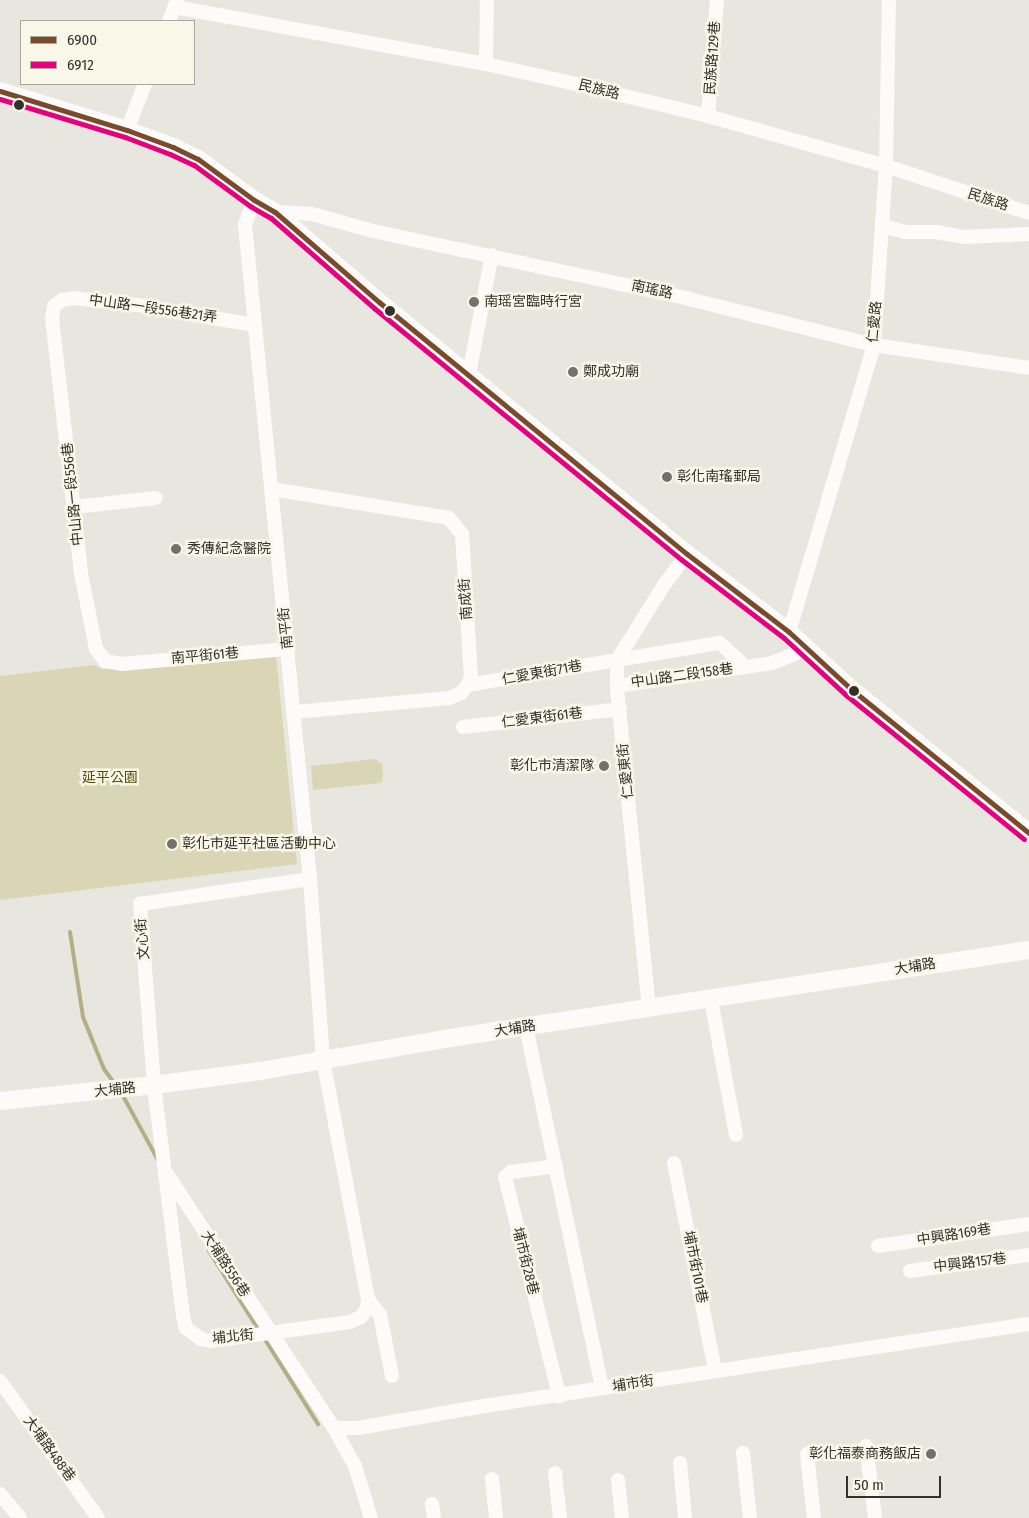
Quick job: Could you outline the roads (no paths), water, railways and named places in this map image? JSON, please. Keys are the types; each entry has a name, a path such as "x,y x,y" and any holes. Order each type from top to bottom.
{"main road":[{"path":"0,91 128,130 198,159 254,200 275,212 379,302 687,554 789,632 851,690 1029,833"},
{"name":"大埔路","path":"0,1101 154,1085 260,1071 323,1059 526,1027 1029,950"}],"street":[{"path":"486,64 487,0"},
{"name":"民族路129巷","path":"708,116 717,0"},
{"name":"仁愛路","path":"789,632 874,345 886,166 889,0"},
{"name":"民族路","path":"169,20 176,3 486,64 708,116 886,166 1029,213"},
{"path":"128,130 145,85"},
{"name":"南平街","path":"254,200 245,225 310,879 323,1059"},
{"name":"南瑤路","path":"275,212 312,214 373,231 492,255 689,299 874,345 1029,368"},
{"path":"883,226 905,232 936,232 963,236 1029,234"},
{"path":"469,374 492,255"},
{"name":"中山路一段556巷21弄","path":"54,306 62,300 74,298 137,305 254,325"},
{"name":"中山路一段556巷","path":"54,306 52,318 81,572 96,649 105,661 122,664"},
{"name":"南成街","path":"272,490 449,518 462,534 471,676 468,685"},
{"path":"75,507 155,498"},
{"path":"617,660 664,585 687,554"},
{"name":"中山路二段158巷","path":"617,660 720,643 746,667"},
{"name":"南平街61巷","path":"122,664 288,649"},
{"name":"中山路二段158巷","path":"617,686 772,663 807,649"},
{"name":"仁愛東街71巷","path":"468,685 617,660"},
{"name":"仁愛東街","path":"617,660 617,686 649,1008"},
{"path":"294,712 449,698 468,685"},
{"name":"仁愛東街61巷","path":"463,727 620,709"},
{"name":"文心街","path":"154,1085 140,904 310,879"},
{"path":"711,1000 736,1135"},
{"name":"埔市街","path":"526,1027 602,1388 1029,1324"},
{"path":"323,1059 368,1300 380,1315 392,1376"},
{"name":"大埔路556巷","path":"154,1085 165,1171 270,1334 334,1428 355,1466 371,1518"},
{"name":"埔市街101巷","path":"674,1163 715,1371"},
{"name":"埔市街28巷","path":"556,1166 511,1172 505,1177 559,1396"},
{"name":"埔北街","path":"165,1171 186,1328 200,1339 211,1341 350,1322 361,1317 367,1309 368,1300"},
{"name":"中興路169巷","path":"878,1246 1029,1224"},
{"name":"中興路157巷","path":"910,1270 1029,1255"},
{"name":"大埔路488巷","path":"0,1381 98,1518"},
{"path":"334,1428 358,1428 602,1388"},
{"path":"866,1446 876,1518"},
{"path":"743,1453 750,1518"},
{"path":"807,1454 814,1518"},
{"path":"680,1463 685,1518"},
{"path":"555,1473 560,1518"},
{"path":"492,1479 496,1518"},
{"path":"618,1480 622,1518"},
{"path":"0,1494 20,1518"}],"waterway":[{"path":"70,932 83,1017 104,1069 115,1084"},
{"path":"122,1094 158,1160"},
{"path":"209,1251 260,1332"},
{"path":"264,1338 318,1424"}],"place":[{"name":"南瑶宮臨時行宮","path":"474,302"},
{"name":"鄭成功廟","path":"573,372"},
{"name":"彰化南瑤郵局","path":"667,477"},
{"name":"秀傳紀念醫院","path":"176,549"},
{"name":"彰化市清潔隊","path":"604,766"},
{"name":"彰化市延平社區活動中心","path":"172,844"},
{"name":"彰化福泰商務飯店","path":"931,1454"}],"park label":[{"name":"延平公園","path":"110,778"}]}
